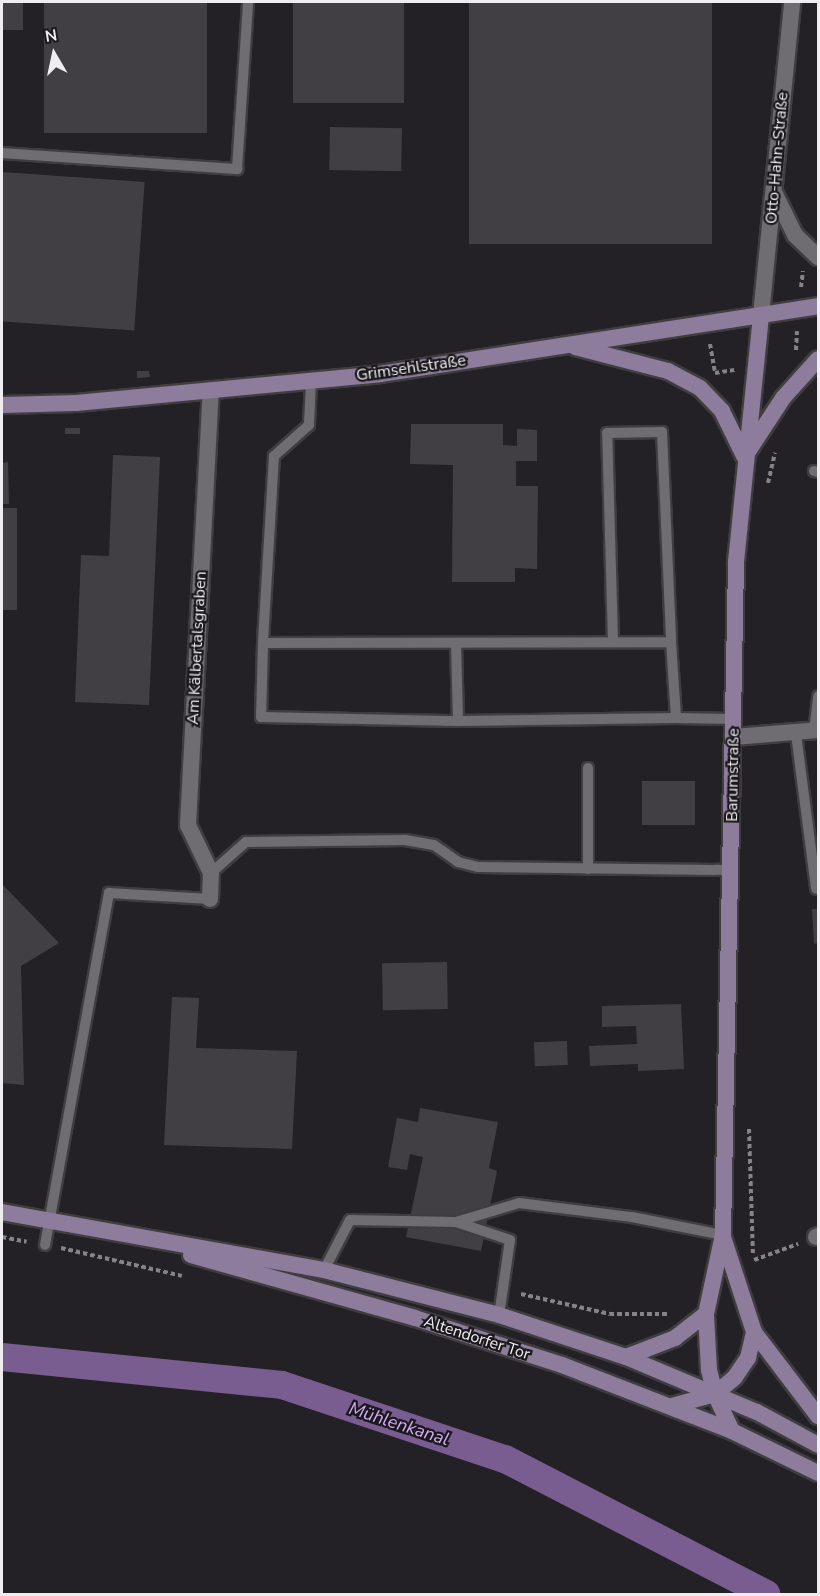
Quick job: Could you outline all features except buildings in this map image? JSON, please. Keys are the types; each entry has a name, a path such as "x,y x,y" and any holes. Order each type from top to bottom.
{"main road":[{"name":"Grimsehlstraße","path":"2,405 311,382 819,306"},
{"name":"Barumstraße","path":"732,1431 715,1394 706,1314 723,1235 736,562 761,315"},
{"path":"569,345 668,371 700,388 722,411 745,456 783,398 819,359"},
{"name":"Altendorfer Tor","path":"2,1212 123,1237 324,1270 499,1315 626,1357 715,1394 819,1445"},
{"name":"Barumstraße","path":"723,1235 754,1332 819,1416"},
{"name":"Altendorfer Tor","path":"123,1237 427,1322 562,1365 732,1431 819,1473"},
{"path":"626,1357 675,1338 706,1314"},
{"path":"672,1406 715,1394 735,1377 748,1358 754,1332"}],"street":[{"name":"Otto-Hahn-Straße","path":"761,315 775,193 792,2"},
{"path":"775,193 795,235 817,256"},
{"name":"Am Kälbertalsgraben","path":"210,899 211,873 188,825 211,391"},
{"path":"733,737 796,734 816,730"}],"lane":[{"path":"2,153 237,169 248,2"},
{"path":"311,382 309,425 274,456 261,717 458,721 734,719"},
{"path":"613,642 607,433 662,432 676,718"},
{"path":"263,643 671,642"},
{"path":"456,644 458,721"},
{"path":"816,730 819,696"},
{"path":"796,734 816,889"},
{"path":"588,768 588,869"},
{"path":"211,873 246,842 405,840 434,845 458,862 478,867 731,870"},
{"path":"45,1245 110,893 210,899"},
{"path":"456,1222 519,1203 632,1217 723,1235"},
{"path":"324,1270 350,1220 456,1222 510,1240 499,1315"}],"path":[{"path":"796,352 802,273 817,256"},
{"path":"766,492 778,446"},
{"path":"749,1124 749,1216 754,1260 817,1237"},
{"path":"2,1237 184,1277"}],"waterway":[{"name":"Mühlenkanal","path":"2,1357 282,1385 505,1459 766,1594"}]}
